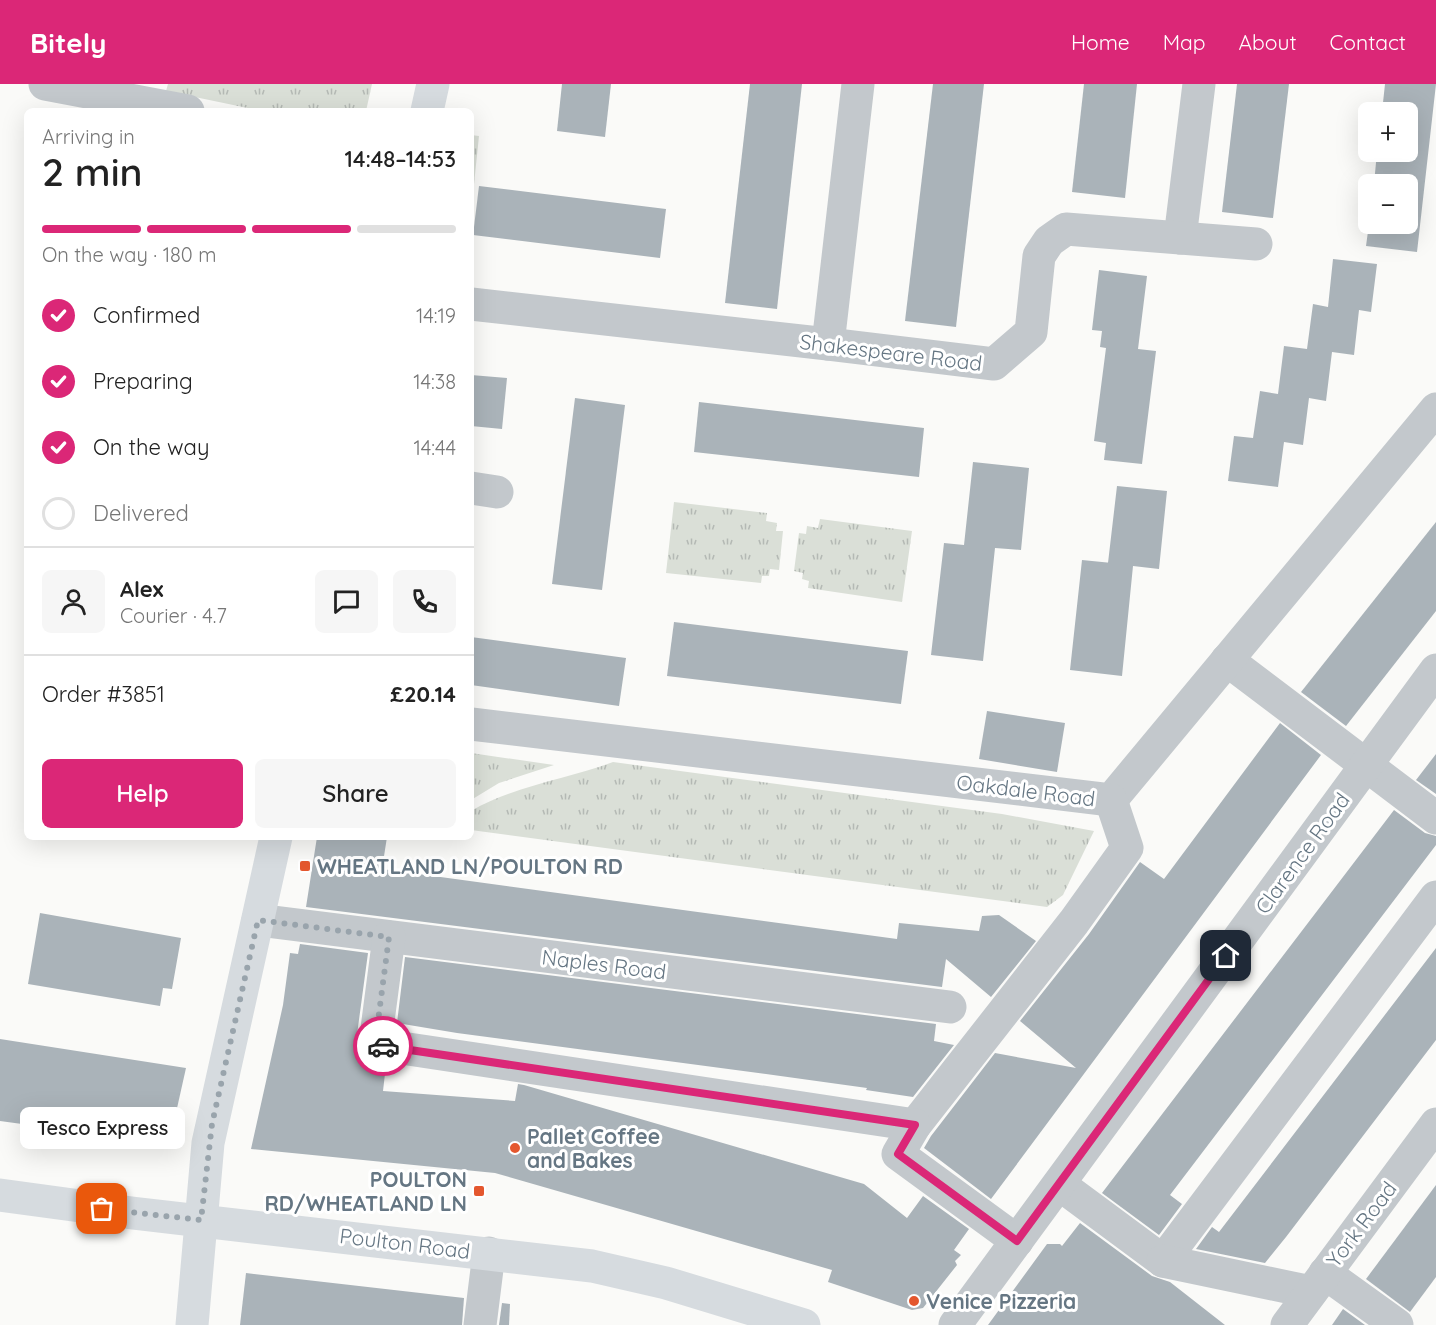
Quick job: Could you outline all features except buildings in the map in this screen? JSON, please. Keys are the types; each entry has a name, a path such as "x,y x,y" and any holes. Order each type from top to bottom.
{"main road":[{"path":"428,108 433,84"},
{"path":"192,1325 212,1124 275,840"},
{"name":"Poulton Road","path":"0,1195 592,1266 666,1283 739,1315 804,1325"}],"street":[{"path":"45,84 172,108"},
{"path":"828,344 858,84"},
{"path":"1180,238 1199,84"},
{"name":"Shakespeare Road","path":"474,304 994,364 1031,332 1039,256 1049,241 1066,229 1256,244"},
{"name":"Oakdale Road","path":"474,724 1110,800 1436,409"},
{"path":"1227,660 1436,818"},
{"name":"Clarence Road","path":"955,1325 1436,670"},
{"path":"1017,1241 898,1154 915,1125 1074,922 1126,848 1110,800"},
{"path":"1162,1261 1436,897"},
{"name":"Naples Road","path":"258,920 950,1007"},
{"path":"389,937 375,1044 915,1125"},
{"name":"York Road","path":"1287,1325 1318,1282 1432,1138"},
{"path":"1059,1184 1162,1261 1318,1282 1398,1325"},
{"path":"480,1325 489,1253"}],"green space":[{"path":"168,84 372,84 367,108 248,108 166,91"},
{"path":"474,135 479,136 474,184"},
{"path":"674,502 767,513 766,521 777,523 776,531 783,531 779,570 770,569 769,576 762,576 761,583 666,573"},
{"path":"820,519 912,531 902,602 808,588 809,581 802,579 803,573 794,571 799,533 806,534 807,526 818,528"},
{"path":"474,753 554,765 499,783 474,798"},
{"path":"613,762 1002,814 1094,831 1063,895 1047,907 474,830 474,809 488,802"}],"way so far":[{"path":"102,1209 201,1220 208,1143 258,920 389,937 375,1044 383,1046"}],"place":[{"name":"WHEATLAND LN/POULTON RD","path":"305,866"},
{"name":"Pallet Coffee and Bakes","path":"515,1148"},
{"name":"POULTON RD/WHEATLAND LN","path":"479,1191"},
{"name":"Tesco Express","path":"102,1209"},
{"name":"Venice Pizzeria","path":"914,1301"}],"route":[{"path":"383,1046 915,1125 898,1154 1017,1241 1226,956"}]}
